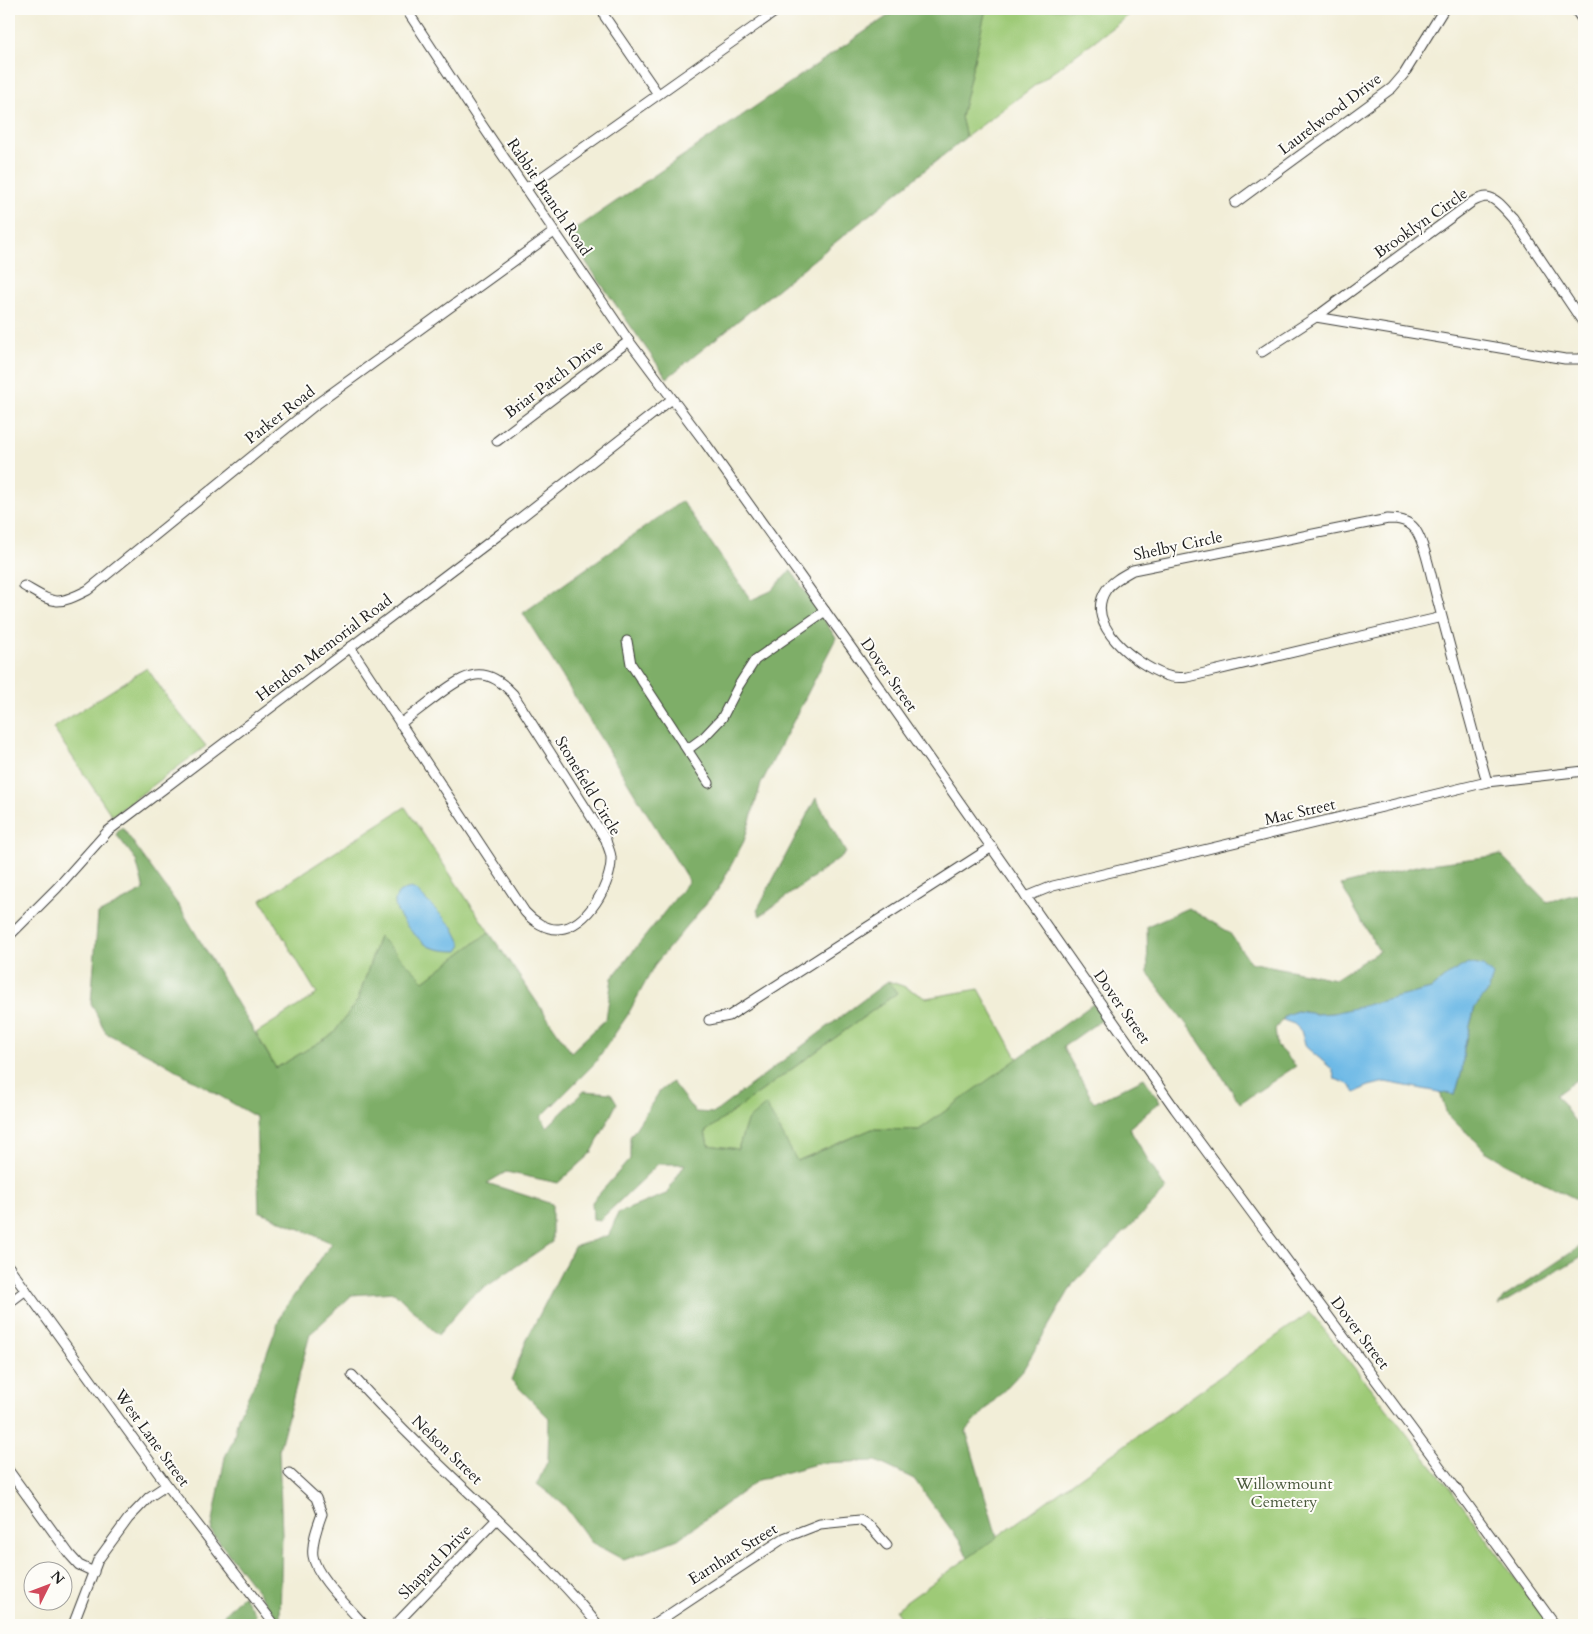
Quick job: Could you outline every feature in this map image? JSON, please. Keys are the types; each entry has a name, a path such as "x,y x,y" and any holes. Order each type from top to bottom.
{"street":[{"name":"Rabbit Branch Road","path":"406,9 554,232 672,399"},
{"path":"607,9 604,17 658,94"},
{"path":"525,189 779,9"},
{"name":"Laurelwood Drive","path":"1234,203 1392,88 1404,74 1444,9"},
{"path":"1574,9 1584,22"},
{"name":"Brooklyn Circle","path":"1262,352 1316,317 1472,202 1486,197 1499,204 1513,218 1584,324"},
{"name":"Parker Road","path":"24,586 47,599 58,602 70,599 88,590 314,406 554,232"},
{"path":"1316,317 1565,359 1584,358"},
{"name":"Briar Patch Drive","path":"497,441 630,341"},
{"name":"Dover Street","path":"672,399 825,611 1175,1109 1555,1625"},
{"name":"Hendon Memorial Road","path":"9,936 58,888 108,831 496,537 672,399"},
{"name":"Shelby Circle","path":"1442,617 1188,678 1174,678 1148,667 1110,636 1101,621 1100,606 1105,590 1118,578 1134,570 1388,519 1408,523 1422,542 1487,782"},
{"path":"688,749 703,738 722,718 739,685 755,660 825,611"},
{"path":"627,641 631,664 709,783"},
{"name":"Stonefield Circle","path":"350,647 400,724 525,912 533,920 545,926 558,929 570,925 587,914 607,881 611,857 606,840 512,694 504,685 493,677 483,675 459,679 400,724"},
{"name":"Mac Street","path":"1026,897 1053,886 1487,782 1584,771"},
{"path":"709,1020 729,1016 992,847"},
{"name":"West Lane Street","path":"9,1266 167,1484 275,1625"},
{"path":"9,1303 26,1290"},
{"name":"Nelson Street","path":"352,1375 382,1408 524,1544 575,1597 598,1625"},
{"path":"9,1471 70,1555 79,1565 94,1572"},
{"path":"289,1473 316,1498 322,1514 315,1535 313,1556 322,1576 364,1625"},
{"path":"74,1625 98,1560 128,1520 149,1497 167,1484"},
{"name":"Shapard Drive","path":"395,1625 497,1519"},
{"name":"Earnhart Street","path":"652,1625 784,1538 820,1524 860,1520 871,1527 887,1545"}],"green space":[{"path":"898,9 986,9 961,117 966,137 667,378 567,235"},
{"path":"986,9 1137,9 966,137 961,117"},
{"path":"682,501 751,600 771,591 791,570 836,638 761,784 744,841 719,888 656,963 627,1016 594,1064 541,1117 547,1127 584,1091 611,1093 617,1103 592,1152 558,1183 506,1172 487,1183 552,1204 552,1242 471,1297 438,1335 394,1292 352,1295 310,1334 279,1450 282,1535 280,1621 211,1531 225,1457 233,1441 238,1417 260,1372 282,1312 332,1243 259,1211 256,1117 157,1059 106,1033 91,1003 98,914 144,890 136,860 116,834 122,827 181,909 276,1068 333,1034 358,1000 379,936 424,981 489,932 571,1052 606,1019 612,978 689,881 523,613"},
{"path":"147,668 171,703 206,746 112,816 53,728"},
{"path":"816,798 846,853 760,916 757,910"},
{"path":"405,807 489,932 424,981 379,936 358,1000 333,1034 276,1068 256,1033 317,994 261,900"},
{"path":"1501,855 1547,902 1584,892 1584,1074 1556,1095 1584,1134 1584,1203 1485,1151 1447,1115 1440,1091 1455,1095 1462,1071 1464,1048 1475,1007 1489,990 1449,974 1431,989 1405,997 1334,1013 1316,1014 1297,1011 1286,1015 1275,1029 1277,1046 1296,1066 1240,1103 1196,1037 1148,973 1147,926 1188,908 1229,932 1250,962 1335,979 1379,951 1341,885 1421,865"},
{"path":"888,981 903,986 926,998 979,989 1018,1059 919,1130 872,1129 797,1161 747,1121 738,1149 708,1145 705,1132 897,993"},
{"path":"888,981 897,993 705,1132 708,1145 738,1149 747,1121 766,1105 797,1161 872,1129 919,1130 1093,1004 1104,1018 1063,1047 1094,1103 1144,1078 1160,1102 1129,1128 1166,1190 1073,1284 1023,1370 966,1431 997,1537 968,1558 961,1543 914,1479 876,1461 820,1463 758,1480 678,1539 624,1560 591,1542 564,1505 537,1484 548,1460 549,1418 511,1380 527,1339 574,1247 609,1235 618,1213 666,1194 685,1164 658,1164 600,1220 593,1219 592,1202 630,1159 630,1137 660,1091 672,1082 695,1112 714,1113"},
{"path":"1584,1244 1584,1255 1498,1306 1503,1298"},
{"name":"Willowmount Cemetery","path":"1310,1312 1452,1491 1549,1625 906,1625 895,1610"},
{"path":"243,1595 256,1615 250,1625 214,1625"}],"water":[{"path":"411,888 417,891 453,927 462,945 458,951 440,950 427,946 412,932 398,914 395,901 397,896 402,891"},
{"path":"1468,963 1483,966 1493,975 1489,990 1475,1007 1464,1048 1462,1071 1455,1095 1385,1082 1355,1092 1348,1084 1335,1079 1332,1069 1306,1047 1301,1031 1294,1024 1283,1020 1286,1015 1297,1011 1316,1014 1334,1013 1431,989 1449,974"}]}
